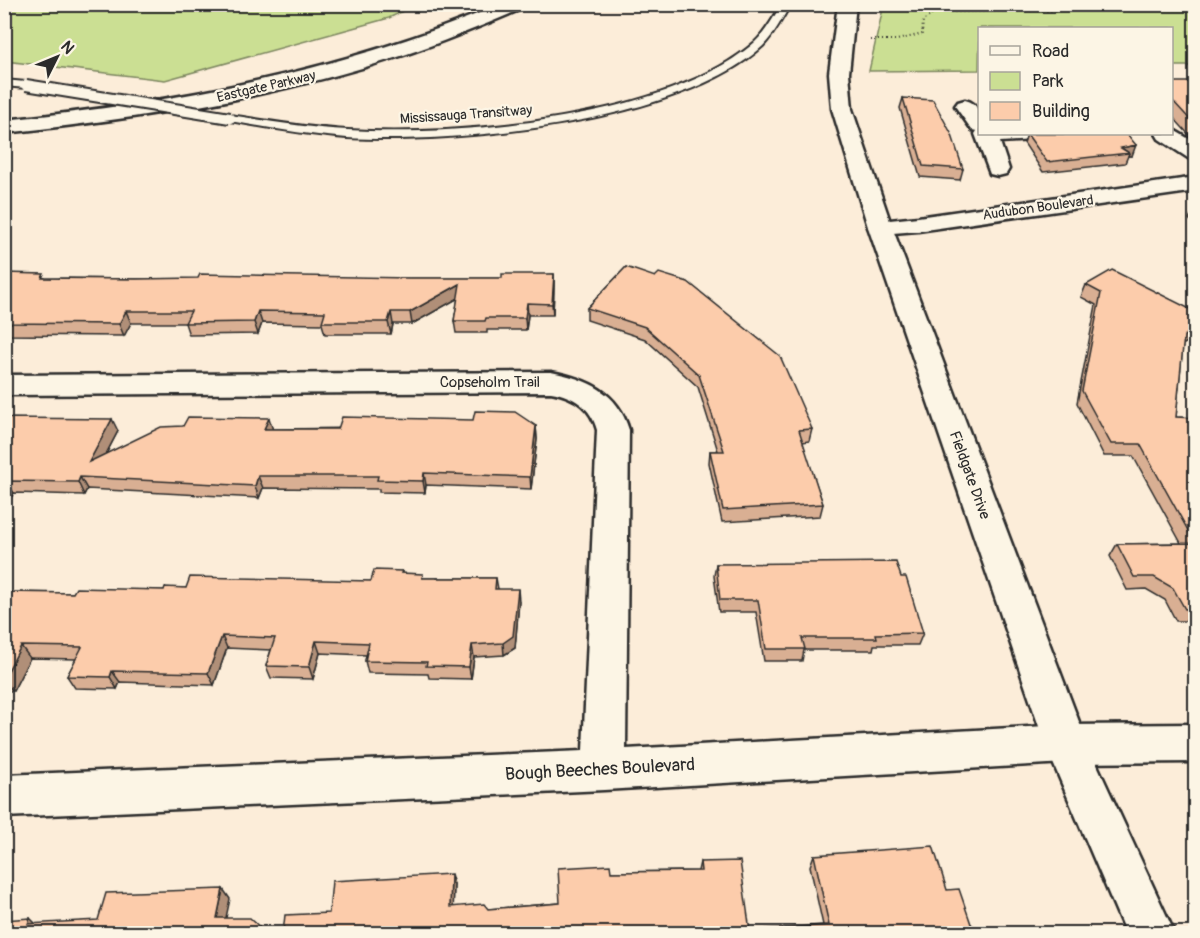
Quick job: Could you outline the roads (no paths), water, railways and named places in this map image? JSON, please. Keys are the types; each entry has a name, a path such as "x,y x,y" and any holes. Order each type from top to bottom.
{"street":[{"name":"Eastgate Parkway","path":"4,110 96,100 254,72 382,39 474,4"},
{"name":"Eastgate Parkway","path":"4,127 178,105 327,72 453,33 518,4"},
{"name":"Fieldgate Drive","path":"847,4 839,73 842,110 880,227 1066,744 1151,933"},
{"path":"964,106 978,124"},
{"path":"985,135 998,170"},
{"path":"1169,135 1196,153"},
{"name":"Audubon Boulevard","path":"880,227 918,224 1196,184"},
{"name":"Copseholm Trail","path":"4,386 551,382 570,386 593,397 609,414 613,430 604,770"},
{"name":"Bough Beeches Boulevard","path":"4,796 604,770 1066,744 1196,743"}],"lane":[{"name":"Mississauga Transitway","path":"4,83 347,134 424,135 501,129 572,119 629,107 685,86 726,68 763,42 776,27 787,4"}]}
